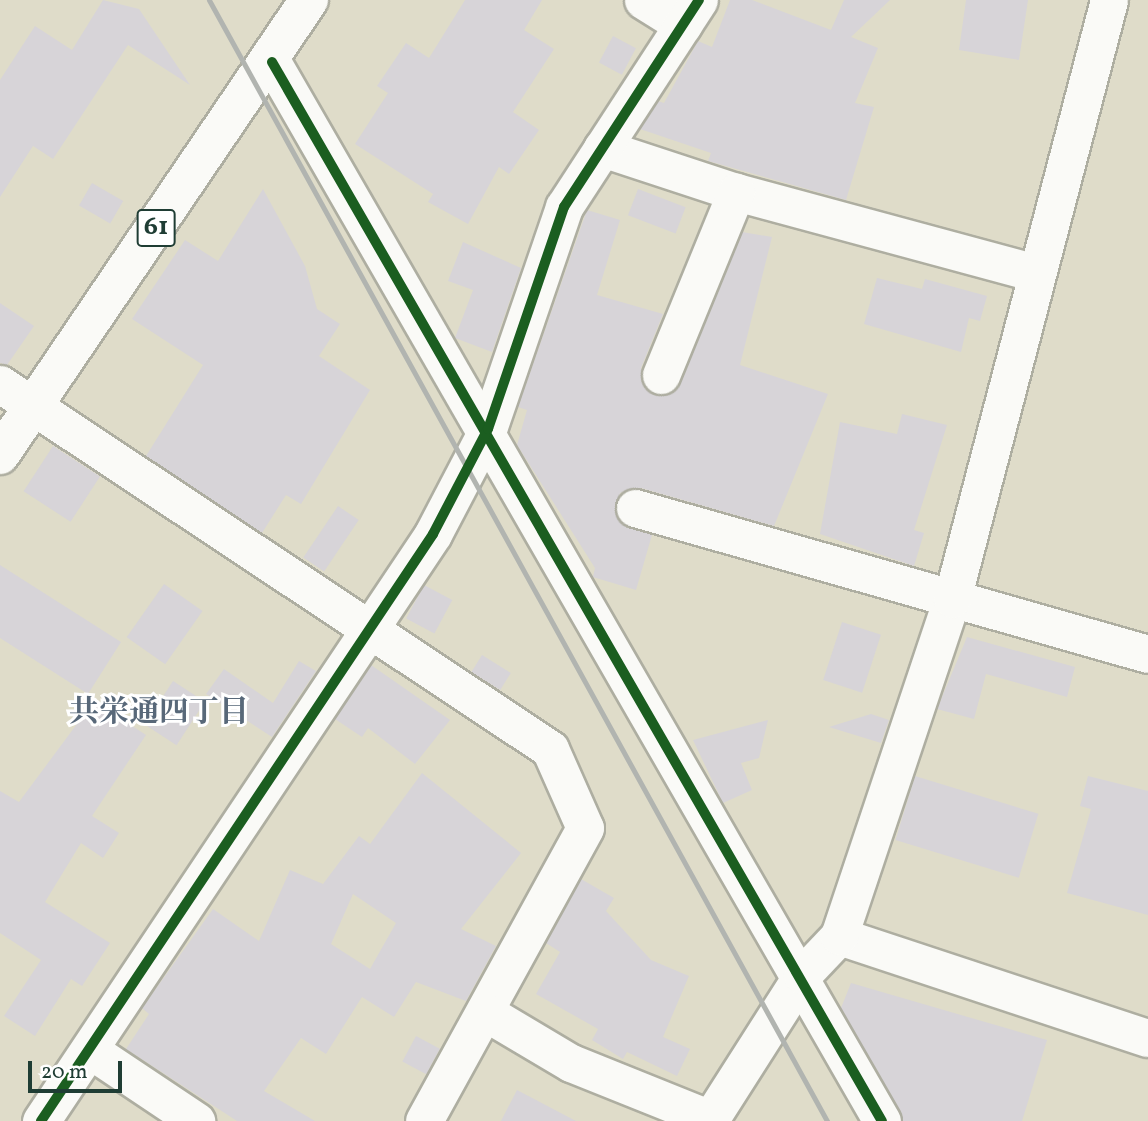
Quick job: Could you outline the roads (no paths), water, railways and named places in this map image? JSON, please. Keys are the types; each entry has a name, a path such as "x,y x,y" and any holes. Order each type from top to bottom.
{"main road":[{"name":"61","path":"0,455 272,62 309,0"}],"street":[{"path":"41,1121 365,628 433,534 488,429 564,207 691,13 643,0"},
{"path":"485,1012 571,1063 709,1120 802,975 838,936 952,599 1033,272 1109,0"},
{"path":"272,62 488,429 802,975 882,1121"},
{"path":"602,148 736,192 1033,272"},
{"path":"662,375 736,192"},
{"path":"0,384 550,749 585,828 424,1121"},
{"path":"635,509 1148,654"},
{"path":"838,936 1148,1038"},
{"path":"90,1049 196,1121"}],"railway":[{"path":"209,0 827,1121"}],"district":[{"name":"共栄通四丁目","path":"159,713"}]}
